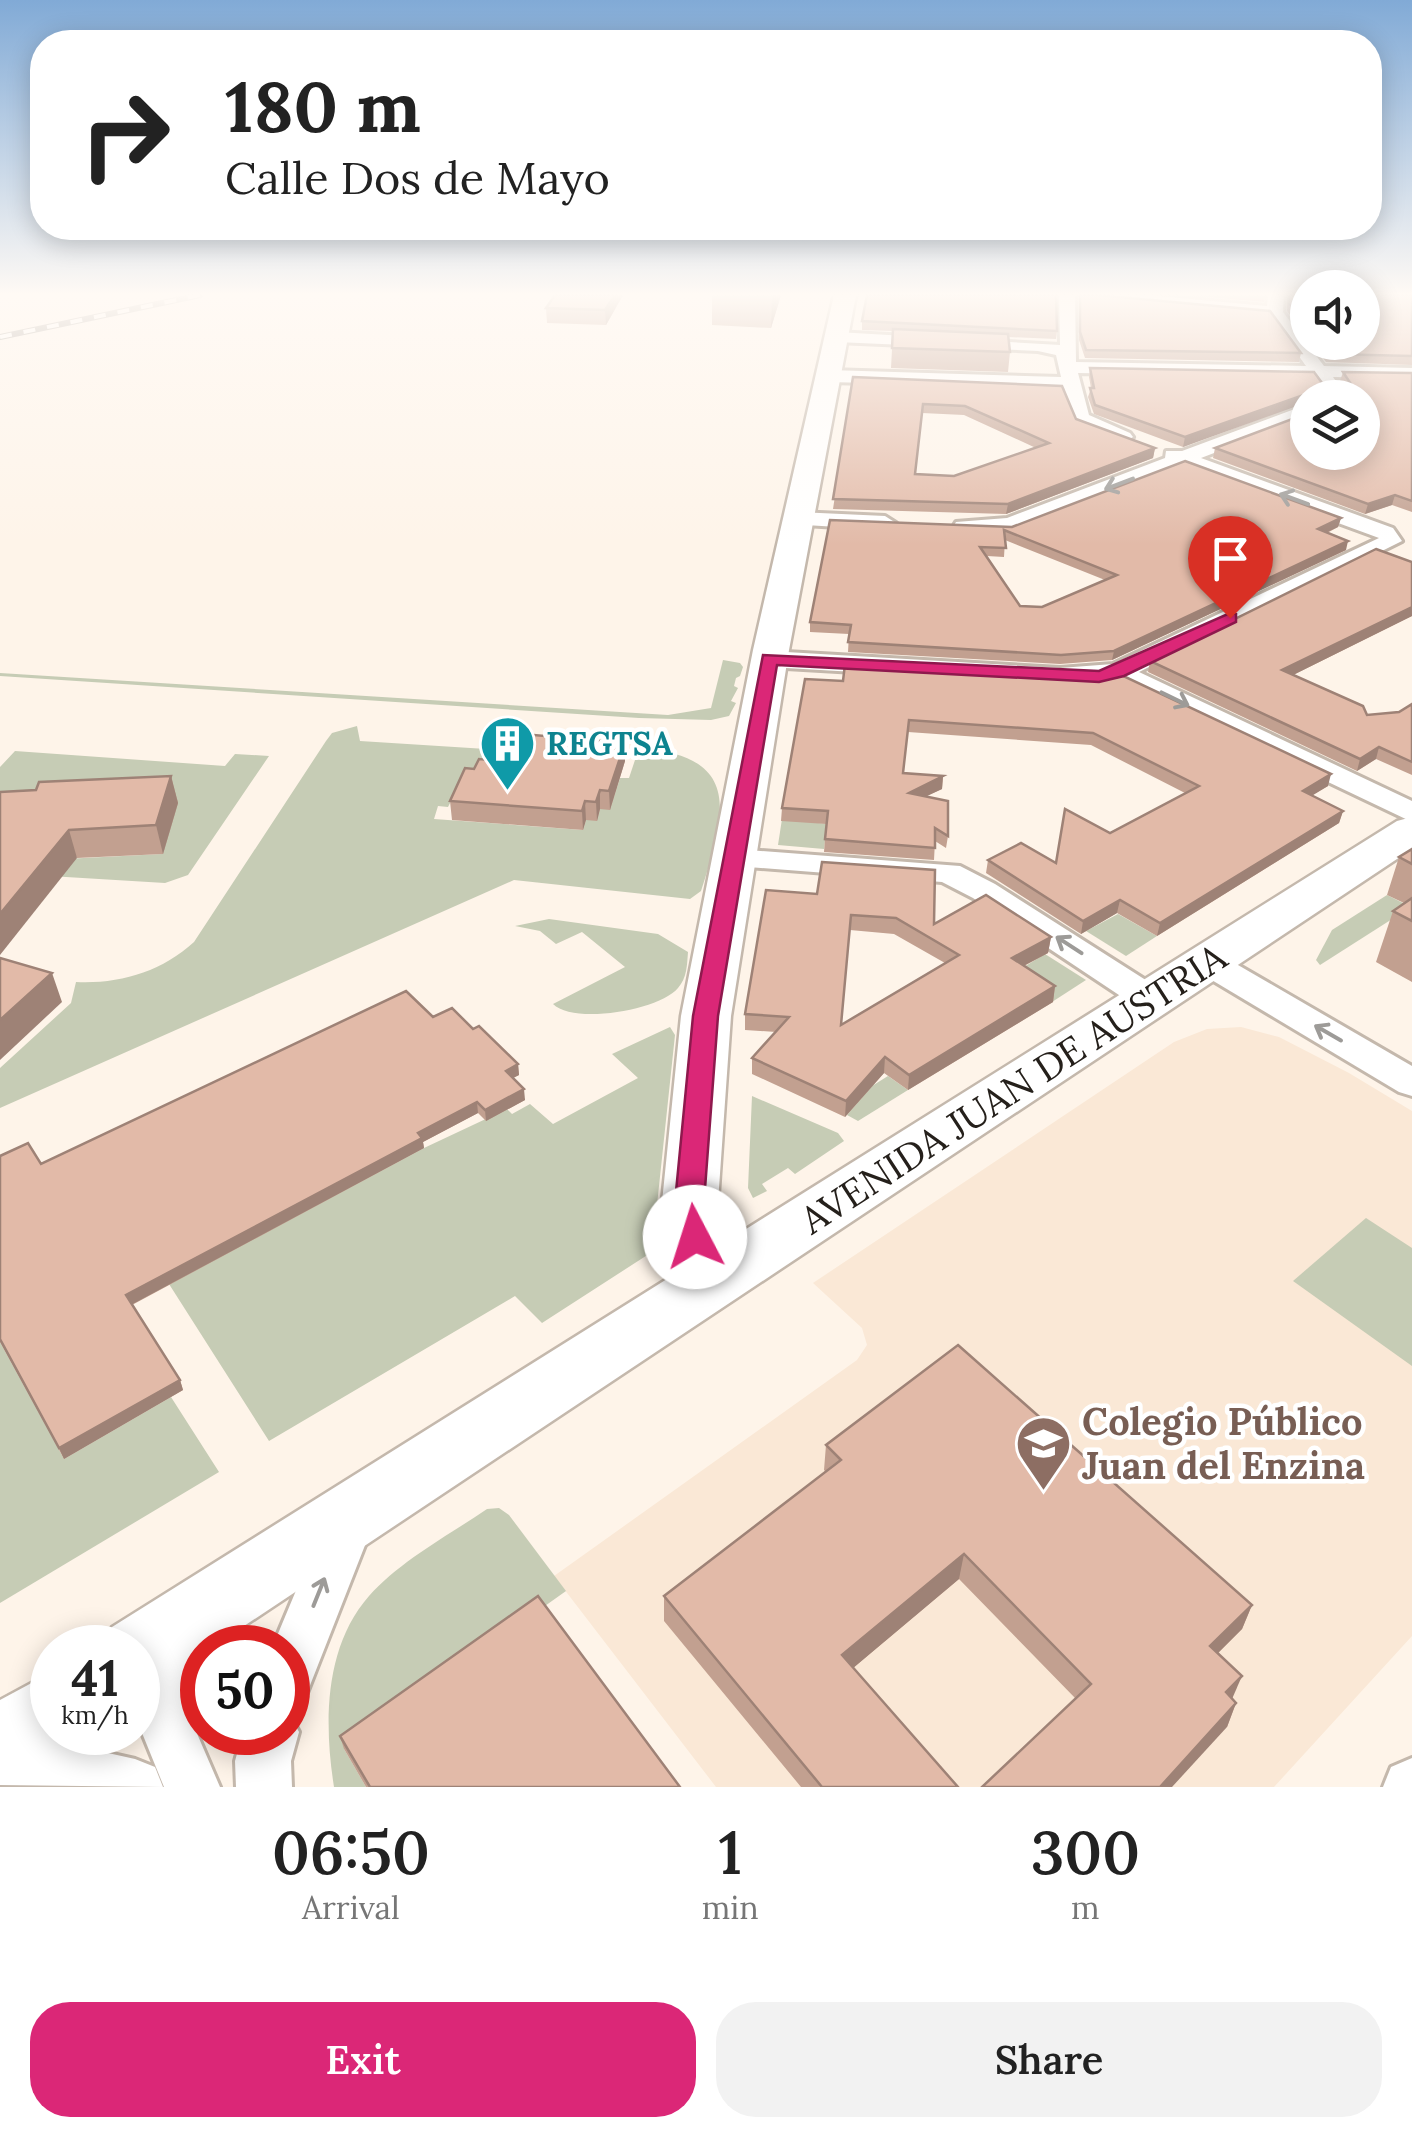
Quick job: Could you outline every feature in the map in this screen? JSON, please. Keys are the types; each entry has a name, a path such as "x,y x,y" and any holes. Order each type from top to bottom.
{"main road":[{"path":"717,1277 695,1237 690,1202 706,1016 769,659 828,378"},
{"name":"AVENIDA JUAN DE AUSTRIA","path":"167,1657 354,1512 1412,830"},
{"path":"0,1746 30,1725"}],"street":[{"path":"1070,378 1078,415 1087,424 1405,537"},
{"path":"950,526 1010,526 1290,417"},
{"path":"798,519 914,524"},
{"path":"769,659 1099,676 1118,672 1405,537"},
{"path":"1118,672 1412,813"},
{"path":"734,858 949,873 984,891 1150,999"},
{"path":"1206,962 1412,1083"},
{"path":"308,1625 354,1512"},
{"path":"167,1657 164,1723 192,1787"},
{"path":"0,1757 135,1787"}],"shaded area":[{"name":"Colegio Público Juan del Enzina","path":"1241,1027 1279,1037 1412,1111 1412,1636 1274,1787 716,1787 554,1576 857,1360 867,1345 862,1328 813,1283 1174,1042 1207,1029"}],"green space":[{"path":"723,660 743,667 731,701 736,703 729,716 711,720 0,676 668,715 711,708"},
{"path":"357,726 360,741 502,750 453,797 448,807 438,806 434,819 583,830 586,820 597,820 600,809 610,809 620,778 629,778 639,748 673,753 696,763 711,776 720,814 701,891 690,899 514,880 0,1108 0,1068 71,1003 76,982 108,981 139,974 168,961 194,942 332,733"},
{"path":"15,751 225,766 235,754 269,756 188,875 165,883 0,873 64,859 162,854 177,804 0,820 0,767"},
{"path":"782,819 827,824 824,849 778,845"},
{"path":"1387,895 1411,907 1320,965 1316,960 1332,930"},
{"path":"1118,914 1157,936 1126,956 1086,931"},
{"path":"549,919 658,934 688,952 683,980 668,996 636,1008 597,1014 564,1010 553,1004 625,967 582,932 556,944 540,931 515,926"},
{"path":"1045,954 1086,980 1052,1002 1014,973"},
{"path":"670,1027 675,1035 652,1252 542,1323 515,1296 269,1441 169,1284 424,1148 507,1109 512,1114 530,1104 553,1124 638,1078 612,1054"},
{"path":"888,1076 908,1090 858,1121 847,1115 872,1086"},
{"path":"752,1096 838,1133 844,1141 795,1174 788,1168 762,1184 767,1191 753,1198 748,1188"},
{"path":"1366,1218 1412,1248 1412,1366 1293,1281"},
{"path":"0,1342 64,1459 171,1397 219,1472 0,1603"},
{"path":"499,1508 509,1515 566,1591 344,1749 366,1787 334,1787 329,1738 331,1687 343,1638 354,1616 381,1583 410,1560 487,1509"}],"building":[{"path":"853,378 1062,386 1076,419 1155,448 1008,504 833,499","holes":["923,404 965,406 1049,443 954,476 915,474"]},
{"path":"1092,378 1320,380 1290,380 1290,400 1185,437 1095,405 1090,388 1094,388"},
{"path":"1347,378 1412,378 1412,501 1395,495 1368,504 1215,448 1290,420 1290,470 1380,470 1380,380"},
{"path":"1185,461 1341,518 1318,529 1348,541 1114,651 1061,655 848,642 851,625 810,622 830,520 1012,527","holes":["1004,530 1117,575 1042,607 1020,606 980,547 1006,548"]},
{"path":"1376,549 1412,562 1412,607 1282,670 1363,706 1367,715 1399,712 1412,704 1412,762 1379,747 1360,759 1150,661"},
{"path":"845,664 1062,676 1115,672 1331,774 1303,791 1343,811 1160,923 1120,900 1083,921 988,860 1021,843 1056,863 1065,809 1110,833 1199,786 1093,733 909,720 903,773 943,776 909,793 948,801 948,836 935,828 935,848 825,839 828,811 782,808 805,679 843,681"},
{"name":"REGTSA","path":"500,732 625,743 609,791 600,790 596,802 585,801 582,811 450,801 465,768 474,769 479,759 489,760"},
{"path":"171,776 156,825 69,830 0,914 0,792 36,790 39,782"},
{"path":"1412,849 1412,864 1399,857"},
{"path":"822,862 935,870 934,924 986,895 1051,937 1012,958 1055,986 909,1075 885,1057 846,1101 752,1058 789,1017 745,1014 766,890 817,894","holes":["851,915 896,918 959,955 841,1025"]},
{"path":"1412,898 1412,921 1393,911"},
{"path":"0,958 52,973 0,1020"},
{"path":"406,991 433,1017 452,1008 473,1029 479,1026 518,1064 506,1071 524,1089 485,1110 477,1102 418,1133 422,1138 126,1295 180,1380 59,1448 0,1339 0,1156 28,1143 41,1164"},
{"path":"958,1345 1252,1605 1210,1646 1242,1676 1226,1692 1236,1703 1160,1787 982,1787 1091,1684 964,1554 842,1655 958,1787 822,1787 664,1596 841,1460 826,1445"},
{"path":"538,1596 680,1787 370,1787 340,1736"}],"place":[{"name":"REGTSA","path":"507,792"},
{"name":"Colegio Público Juan del Enzina","path":"1043,1492"}],"route":[{"path":"695,1237 690,1202 706,1016 769,659 1099,676 1118,672 1230,618"}]}
